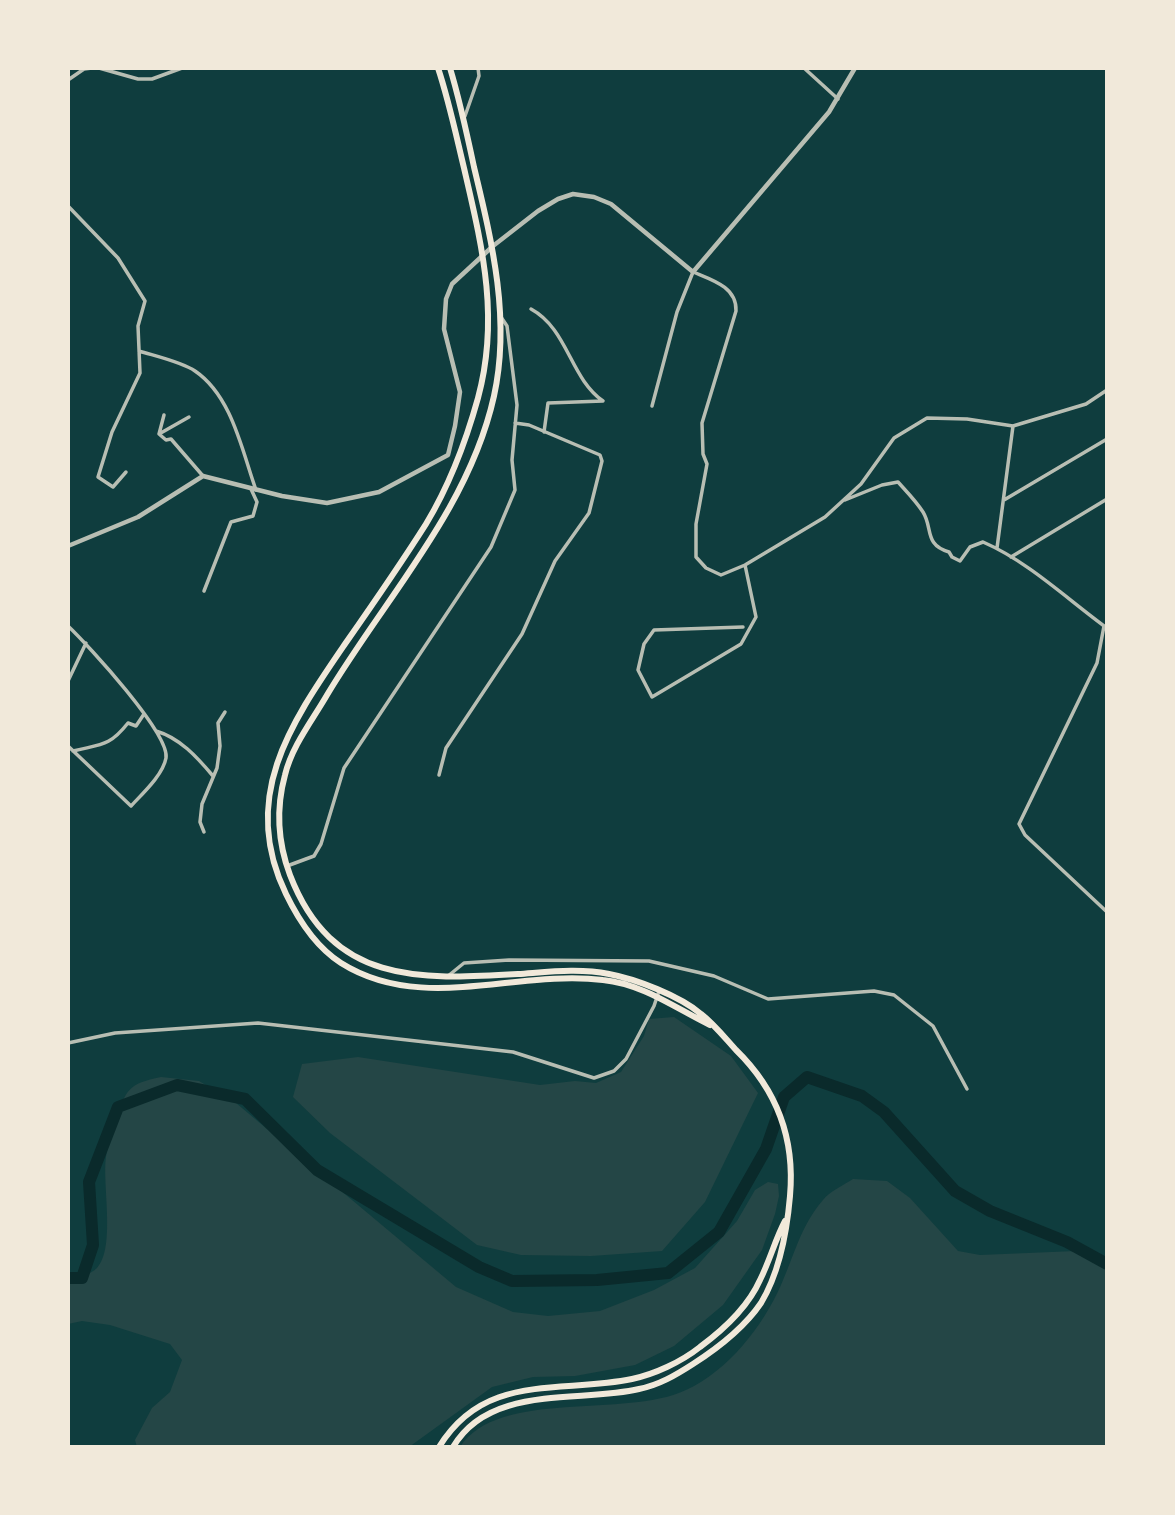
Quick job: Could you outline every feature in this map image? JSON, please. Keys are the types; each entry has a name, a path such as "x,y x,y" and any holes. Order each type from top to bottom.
{"highway":[{"path":"438,68 484,254 488,302 487,345 478,400 448,482 428,521 329,668 290,731 276,762 266,817 273,862 297,917 317,942 339,961 379,981 405,988 429,988 486,986 575,977 607,980 659,994"},
{"path":"450,68 493,246 500,316 494,396 474,460 439,525 346,663 292,752 284,778 279,815 287,866 306,909 327,935 361,962 392,972 448,976 579,971 611,974 702,1014 760,1077 775,1101 785,1126 791,1169 788,1216 777,1264 761,1302 744,1323 707,1355 659,1384 635,1391 512,1405 492,1412 459,1437 453,1447"},
{"path":"439,1447 449,1430 464,1416 498,1396 534,1388 631,1379 652,1373 700,1348 727,1324 750,1298 761,1280 776,1238 788,1216"}],"street":[{"path":"68,80 84,69 92,68"},
{"path":"99,68 138,79 152,79 182,68"},
{"path":"463,119 479,76 478,68"},
{"path":"804,68 838,99"},
{"path":"652,406 677,312 693,272 830,112 855,68"},
{"path":"159,434 166,440 171,439 203,476 302,501 327,503 379,492 447,455 460,392 444,329 446,299 452,284 493,246 558,199 573,194 594,197 611,204 693,272 719,283 732,293 737,302 702,423 707,464 696,524 696,557 706,568 721,575 745,565 825,517 861,484 894,438 927,418 967,419 1013,426 1086,404 1107,390"},
{"path":"68,206 118,258 145,301 138,326 141,373 112,432 98,477 113,486 126,472"},
{"path":"531,309 553,325 587,387 603,401 548,402 544,432"},
{"path":"287,866 313,856 321,844 344,768 491,547 515,490 512,460 517,405 507,326 500,316"},
{"path":"139,351 195,370 209,384 232,417 254,489 257,502 253,516 231,522 204,591"},
{"path":"159,434 164,415"},
{"path":"159,434 189,417"},
{"path":"439,775 446,748 522,634 555,561 589,513 603,461 600,455 528,425 515,423"},
{"path":"997,548 1013,426"},
{"path":"1004,500 1107,439"},
{"path":"68,546 138,517 203,476"},
{"path":"843,501 882,485 898,482 925,515 930,539 941,550 949,552 960,561 970,547 983,542 997,548 1044,579 1105,627 1097,663 1019,824 1025,835 1107,912"},
{"path":"1011,557 1107,499"},
{"path":"743,627 654,630 644,644 638,670 652,697 741,644 756,617 745,565"},
{"path":"68,626 86,643 144,714 163,740 166,758 152,784 131,806 68,746"},
{"path":"68,681 86,643"},
{"path":"204,832 200,822 202,804 217,768 220,746 218,723 225,712"},
{"path":"74,751 105,746 116,739 128,723 136,726 144,714"},
{"path":"156,731 185,745 213,776"},
{"path":"448,976 464,963 475,962 649,961 714,976 768,999 874,991 894,995 933,1026 967,1089"},
{"path":"68,1043 115,1033 258,1023 513,1052 594,1079 614,1071 626,1059 659,994"}],"shaded area":[{"path":"674,1017 731,1056 758,1093 705,1202 662,1251 591,1256 521,1255 477,1245 330,1133 293,1097 302,1064 358,1057 540,1085 575,1081 596,1083 621,1072 644,1036 649,1019"},
{"path":"161,1077 199,1081 236,1103 456,1287 513,1312 548,1316 600,1311 654,1290 695,1268 737,1221 755,1190 768,1182 778,1184 779,1196 762,1250 723,1305 674,1346 635,1365 575,1376 533,1377 492,1387 409,1447 137,1447 135,1440 152,1408 170,1392 182,1360 170,1344 110,1325 82,1321 68,1324 68,1282 88,1274 97,1268 103,1259 107,1231 106,1157 126,1095 141,1082"},
{"path":"853,1179 887,1181 910,1198 958,1251 980,1255 1076,1251 1107,1259 1107,1447 460,1447 478,1429 503,1417 565,1407 631,1403 661,1398 701,1382 730,1359 754,1331 773,1301 803,1230 815,1210 829,1194"}],"waterway":[{"path":"68,1278 82,1278 93,1245 89,1182 118,1107 177,1085 245,1099 317,1170 479,1267 512,1281 597,1280 668,1273 719,1232 766,1149 784,1097 807,1077 862,1096 884,1112 955,1191 990,1211 1067,1242 1107,1264"}]}
